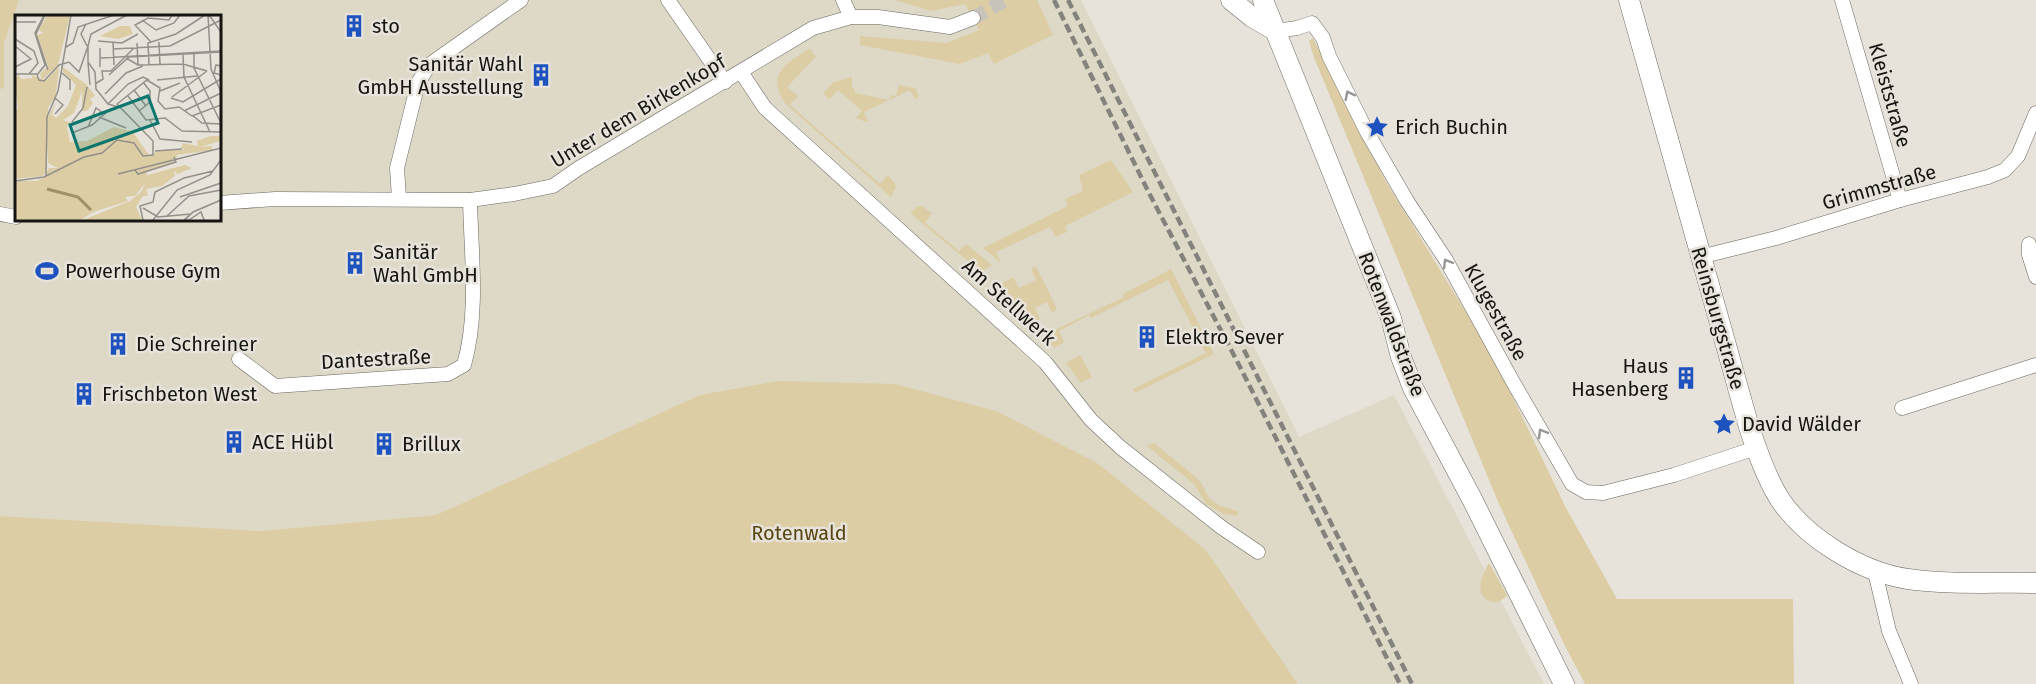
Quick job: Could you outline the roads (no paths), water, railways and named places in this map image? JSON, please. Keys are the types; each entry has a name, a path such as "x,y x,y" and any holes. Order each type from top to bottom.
{"main road":[{"path":"1231,0 1252,17 1274,25 1277,0"},
{"name":"Rotenwaldstraße","path":"1263,0 1391,318 1401,357 1413,388 1467,489 1564,684"},
{"name":"Reinsburgstraße","path":"1629,0 1756,448 1780,499 1803,525 1838,554 1875,572 1908,579 2036,583"}],"street":[{"path":"399,198 398,168 418,83 429,65 521,0"},
{"path":"668,0 725,81"},
{"path":"843,0 851,17"},
{"name":"Kleiststraße","path":"1842,0 1900,200"},
{"name":"Unter dem Birkenkopf","path":"220,203 275,199 470,200 514,195 554,186 590,161 813,28 851,17 878,17 950,27 973,18"},
{"name":"Klugestraße","path":"1274,25 1297,28 1312,23 1323,38 1329,56 1367,132 1407,201 1446,260 1572,484 1586,492 1603,493 1674,475 1756,448"},
{"name":"Am Stellwerk","path":"741,72 765,108 1045,362 1090,420 1120,447 1221,527 1258,552"},
{"name":"Grimmstraße","path":"1700,257 1776,238 1900,200 1988,177 2005,170 2018,156 2036,113"},
{"name":"Dantestraße","path":"238,359 275,386 448,374 464,364 470,344 473,311 470,200"},
{"path":"0,214 15,217"},
{"path":"2029,244 2029,255 2036,277"},
{"path":"1902,408 2036,364"},
{"path":"1875,572 1889,631 1911,684"}],"tunnel":[{"path":"973,18 1006,0"}],"railway":[{"path":"1054,0 1149,193 1238,363 1400,684"},
{"path":"1068,0 1412,684"}],"place":[{"name":"sto","path":"354,26"},
{"name":"Sanitär Wahl GmbH Ausstellung","path":"541,75"},
{"name":"Erich Buchin","path":"1377,127"},
{"name":"Sanitär Wahl GmbH","path":"355,263"},
{"name":"Powerhouse Gym","path":"47,271"},
{"name":"Elektro Sever","path":"1147,337"},
{"name":"Die Schreiner","path":"118,344"},
{"name":"Haus Hasenberg","path":"1686,378"},
{"name":"Frischbeton West","path":"84,394"},
{"name":"David Wälder","path":"1724,424"},
{"name":"ACE Hübl","path":"234,442"},
{"name":"Brillux","path":"384,444"}],"park label":[{"name":"Rotenwald","path":"799,533"}]}
